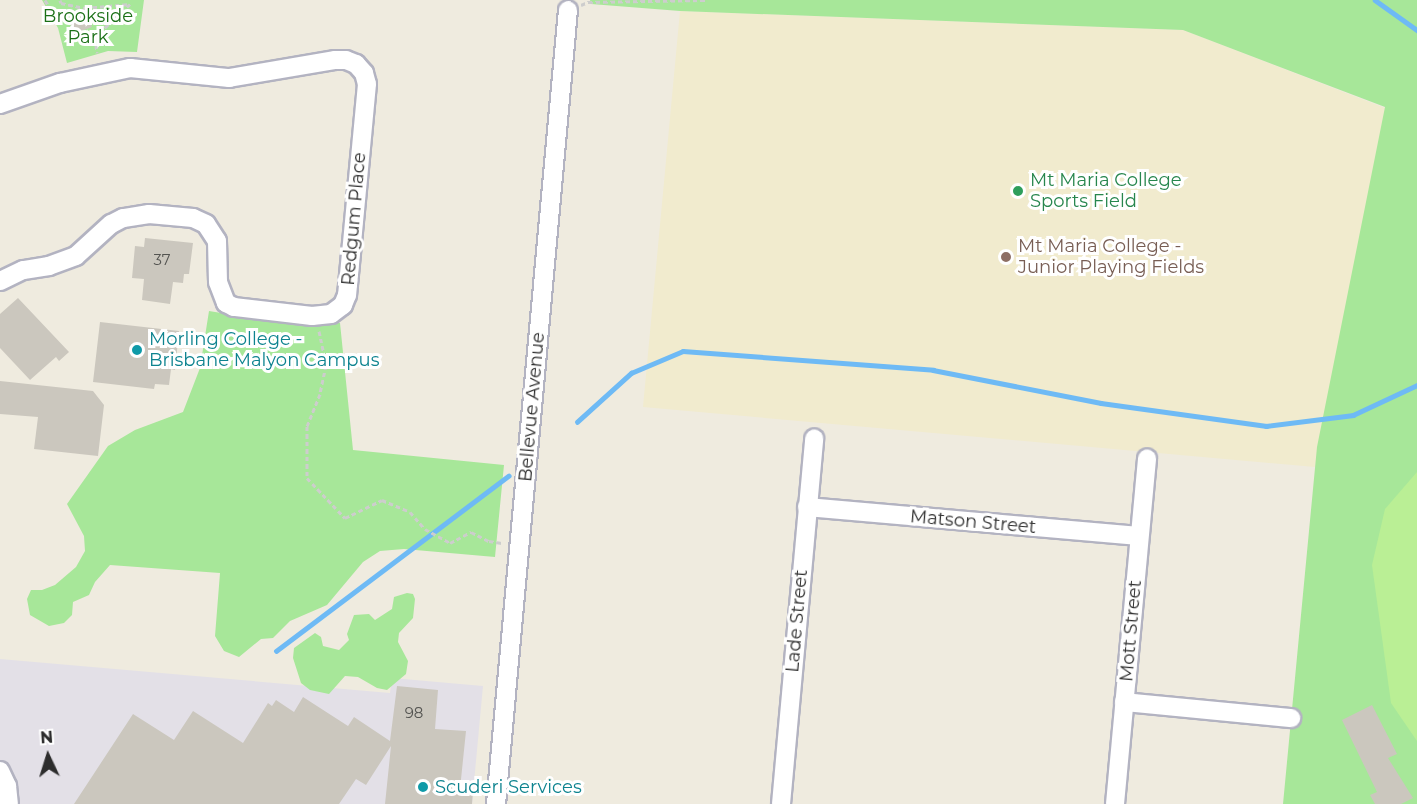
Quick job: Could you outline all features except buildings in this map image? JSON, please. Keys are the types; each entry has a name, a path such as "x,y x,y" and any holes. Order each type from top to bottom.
{"street":[{"name":"Bellevue Avenue","path":"496,804 568,10"},
{"name":"Redgum Place","path":"0,104 60,83 130,68 229,78 335,60 356,64 364,73 367,84 347,295 339,309 331,314 312,316 234,307 226,303 218,282 217,241 206,224 193,218 149,214 123,218 111,224 76,256 49,267 23,270 0,281"},
{"name":"Lade Street","path":"781,804 814,438"},
{"name":"Mott Street","path":"1115,804 1147,458"},
{"name":"Matson Street","path":"807,507 1139,536"},
{"path":"1124,702 1291,718"},
{"path":"0,771 7,786 9,804"}],"path":[{"path":"45,0 48,5"},
{"path":"60,0 61,3 85,8 130,4 95,38 97,53"},
{"path":"568,10 588,2 705,0"},
{"path":"312,316 318,325 326,365 320,394 307,426 307,478 345,518 382,500 410,512 425,529 450,543 471,532 489,542 502,543"}],"shaded area":[{"name":"Mt Maria College - Junior Playing Fields","path":"680,11 1183,30 1385,108 1315,467 643,407"},
{"path":"0,659 390,693 392,678 483,686 472,804 0,804"}],"green space":[{"name":"Brookside Park","path":"42,0 144,0 137,52 108,51 67,63 58,28"},
{"path":"590,0 1417,0 1417,804 1283,804 1317,447 1385,107 1183,30 680,11 591,4"},
{"path":"209,311 282,323 340,323 353,450 504,465 495,557 404,549 380,551 363,562 327,605 290,621 273,638 261,639 239,657 224,651 215,636 220,573 110,565 95,582 89,595 73,602 72,615 64,623 49,626 30,615 27,599 31,590 42,590 55,585 76,567 85,551 84,536 67,504 108,446 135,430 183,412 200,368"},
{"path":"1417,472 1417,741 1391,703 1372,565 1385,509"},
{"path":"407,593 413,594 415,599 413,618 399,633 398,642 408,661 406,674 387,690 377,688 358,677 345,676 329,694 310,690 301,683 293,658 294,648 315,633 321,637 323,646 339,650 349,640 347,634 354,615 369,614 375,620 392,609 394,597"}],"waterway":[{"path":"1375,0 1417,30"},
{"path":"577,422 631,373 683,351 933,370 1101,403 1266,426 1353,415 1417,385"},
{"path":"276,651 508,476"}],"place":[{"name":"Mt Maria College Sports Field","path":"1018,191"},
{"name":"Mt Maria College - Junior Playing Fields","path":"1006,257"},
{"name":"Morling College - Brisbane Malyon Campus","path":"137,350"},
{"name":"Scuderi Services","path":"423,787"}]}
